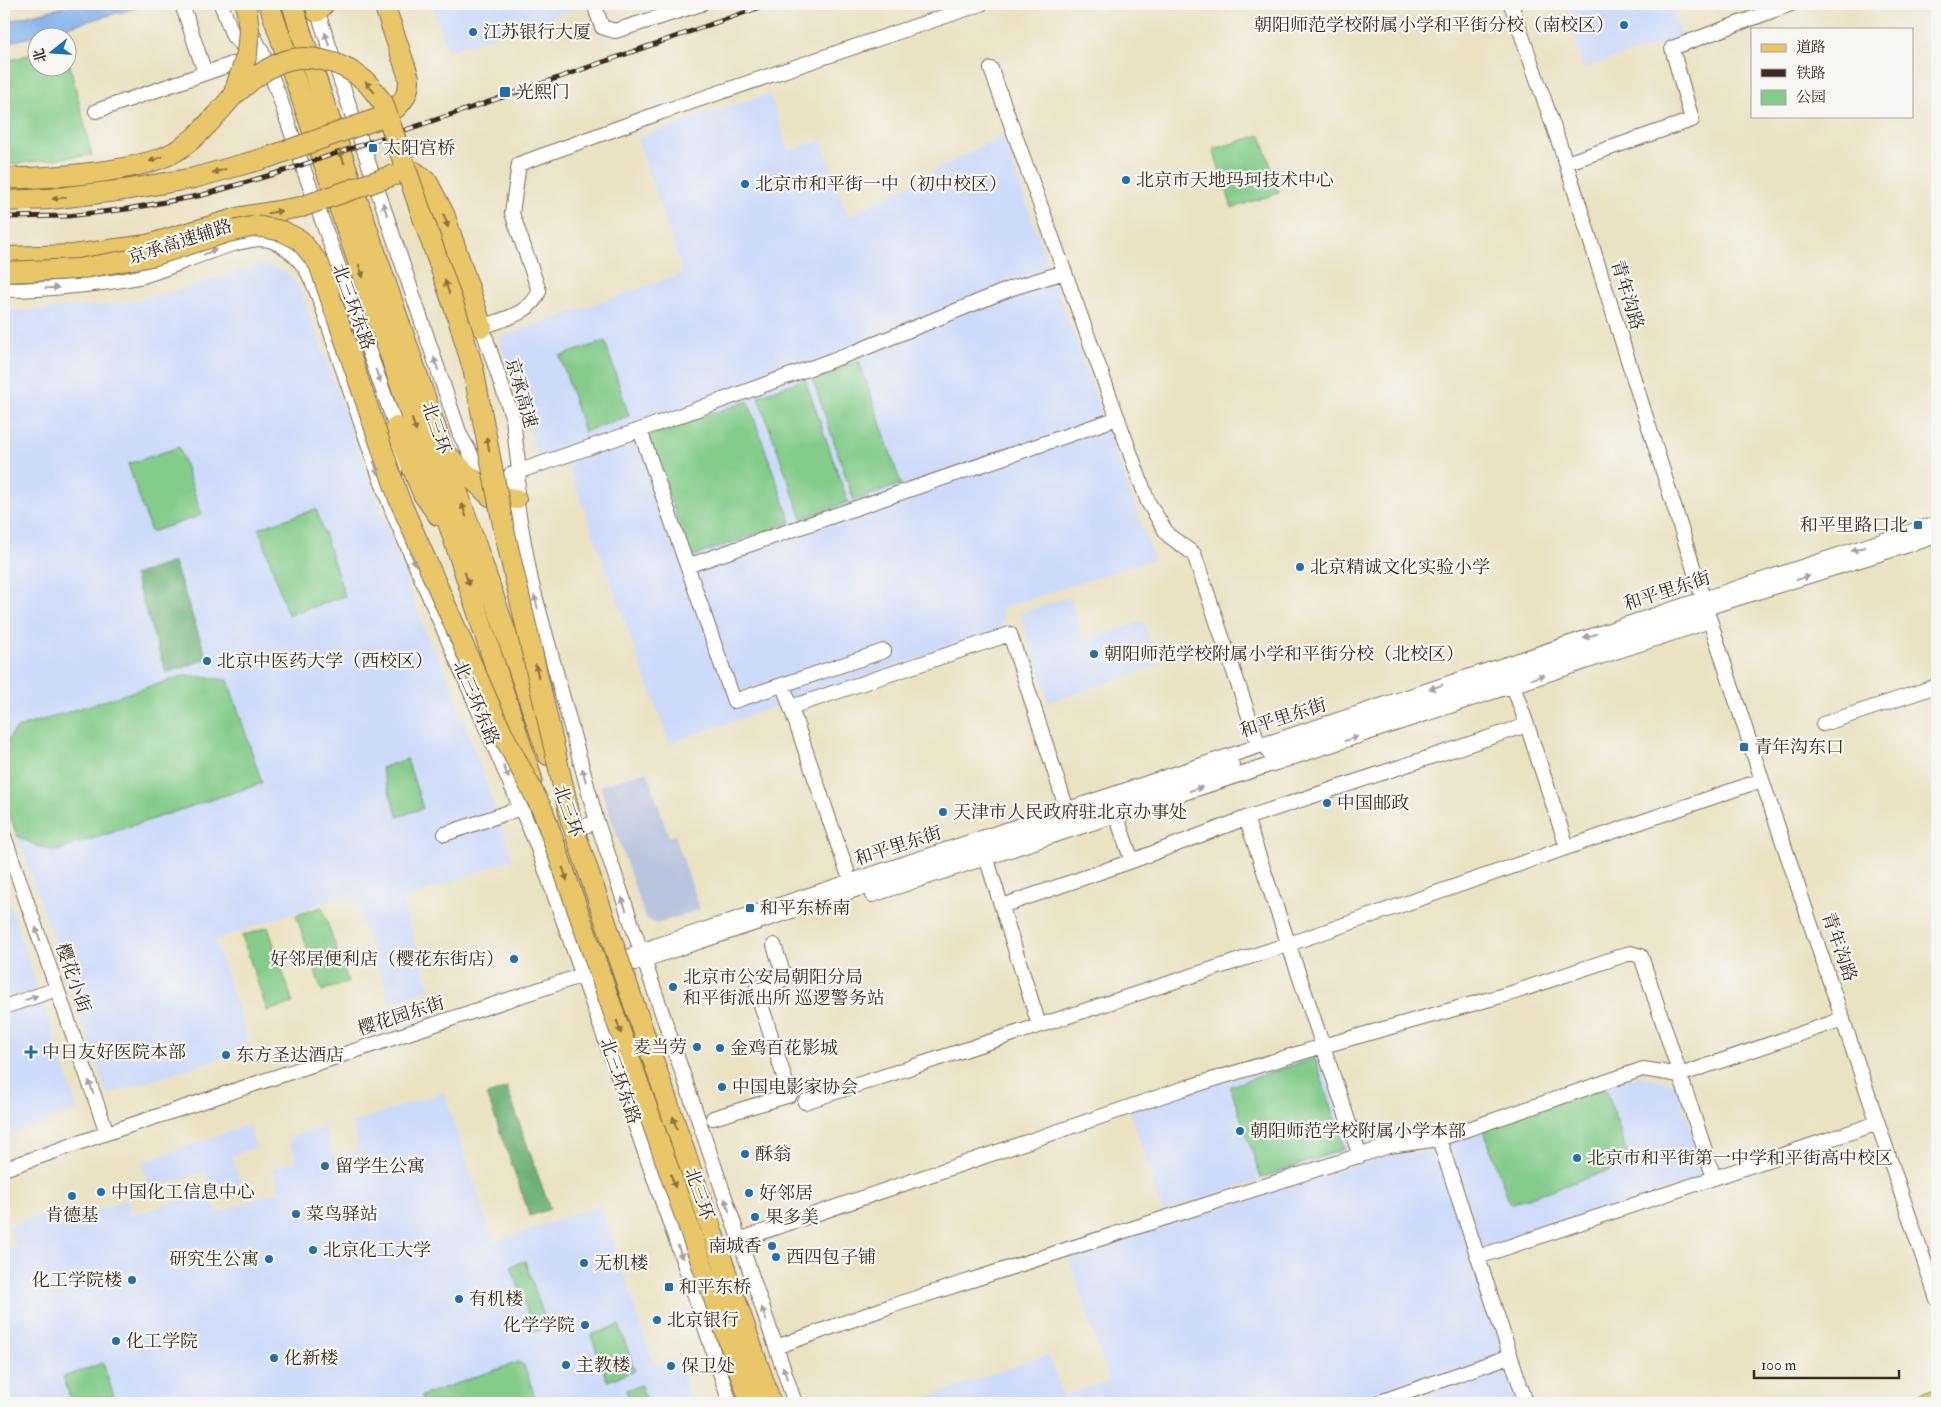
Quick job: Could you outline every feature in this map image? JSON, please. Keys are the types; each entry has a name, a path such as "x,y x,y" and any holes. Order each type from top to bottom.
{"highway":[{"path":"233,96 247,54 249,30 246,4"},
{"path":"269,4 316,109 355,222"},
{"path":"292,4 316,109"},
{"path":"4,201 50,199 124,190 194,178 266,158 389,114 398,106 410,88 409,78 384,4"},
{"path":"4,178 24,179 113,169 151,161 176,152 211,120 233,96 257,76 278,64 305,58 326,61 346,67 365,81 383,104 457,314 473,368 504,530 571,821"},
{"path":"4,257 73,256 147,245 241,217 301,207 391,176 414,172 428,183 444,214 482,327"},
{"name":"北三环","path":"355,222 444,453 771,1403"},
{"name":"北三环","path":"355,222 453,537 543,812 751,1403"},
{"path":"4,272 78,269 152,256 228,232 256,226 282,230 300,240 319,264 399,499 501,731 543,812"},
{"path":"396,427 423,494 453,537"},
{"path":"444,453 490,496 516,498"}],"main road":[{"path":"1925,1403 1937,1399"}],"street":[{"path":"182,4 205,73"},
{"path":"221,4 234,36 260,65 278,94"},
{"name":"北三环东路","path":"238,4 262,52 278,94 396,427 394,515 536,842 687,1273 730,1403"},
{"path":"594,4 602,27 615,31 701,4"},
{"path":"482,327 526,310 536,299 539,291 512,213 519,164 671,109 981,4"},
{"name":"青年沟路","path":"1511,4 1566,162 1706,609 1762,780 1937,1298"},
{"path":"1566,162 1692,120 1672,48 1791,4"},
{"path":"318,6 460,435 473,458 501,478 516,498 530,581 597,822 641,956 795,1403"},
{"path":"96,111 232,64 253,63 260,65"},
{"path":"991,69 1148,502 1168,535 1194,554 1259,746"},
{"name":"京承高速辅路","path":"4,289 84,287 140,276 181,264 233,243 247,240 271,240 295,256 311,279 394,515"},
{"path":"501,478 640,430 879,343 1012,288 1065,272"},
{"name":"京承高速","path":"482,327 512,419 519,471 516,498"},
{"path":"687,566 1118,418"},
{"path":"640,430 734,700 884,652"},
{"name":"和平里东街","path":"1706,609 1937,523"},
{"name":"和平里东街","path":"641,956 1259,746 1937,536"},
{"path":"783,914 802,918 986,858 1511,680 1706,609"},
{"path":"791,707 1010,634 1067,810"},
{"path":"1511,680 1567,847"},
{"name":"和平里东街","path":"641,956 783,914 1277,750 1511,680"},
{"path":"783,685 847,871"},
{"path":"1823,724 1937,686"},
{"path":"1002,906 1132,861 1246,818 1527,725"},
{"path":"805,1102 1289,944 1762,780"},
{"path":"444,834 522,808"},
{"path":"1116,815 1132,861"},
{"path":"1246,818 1360,1156"},
{"path":"536,842 597,822"},
{"name":"樱花小街","path":"4,836 107,1133"},
{"path":"986,858 1039,1025"},
{"path":"573,946 631,925"},
{"path":"713,1118 790,1095 756,989 785,979 774,945"},
{"path":"739,1240 1182,1089 1323,1046 1515,992 1630,953 1641,956 1714,1178"},
{"name":"樱花园东街","path":"4,1170 107,1133 641,956"},
{"path":"4,1007 57,989"},
{"path":"719,1371 891,1306 1389,1146 1440,1139 1643,1069 1680,1075 1843,1019"},
{"path":"1478,1257 1878,1123"},
{"path":"1440,1139 1526,1403"},
{"path":"1377,1403 1510,1356"}],"shaded area":[{"name":"江苏银行大厦","path":"432,4 580,4 577,9 448,51"},
{"name":"朝阳师范学校附属小学和平街分校（南校区）","path":"1581,4 1671,4 1682,37 1584,68 1567,13 1582,8"},
{"path":"769,93 789,151 821,140 848,217 1002,135 1154,559 1002,608 1005,620 1001,622 1004,629 669,743 568,464 543,472 499,338 683,273 637,138"},
{"name":"北京中医药大学（西校区）","path":"261,264 281,270 291,276 301,292 424,628 452,687 513,859 402,900 430,989 391,1002 351,893 215,940 251,1048 108,1095 4,799 4,309 26,311 128,303 181,290"},
{"name":"朝阳师范学校附属小学和平街分校（北校区）","path":"1070,597 1084,641 1143,621 1158,666 1049,702 1020,613"},
{"path":"647,771 669,837 675,835 700,909 657,924 645,918 600,786"},
{"name":"中日友好医院本部","path":"4,886 78,1110 4,1136"},
{"name":"朝阳师范学校附属小学本部","path":"1318,1051 1350,1151 1163,1212 1130,1111"},
{"name":"北京市和平街第一中学和平街高中校区","path":"1637,1075 1676,1084 1706,1176 1483,1250 1447,1141"},
{"name":"北京化工大学","path":"444,1092 494,1242 601,1205 654,1365 676,1358 692,1403 9,1403 4,1385 4,1252 16,1248 9,1226 67,1206 72,1218 127,1200 132,1216 209,1191 217,1213 280,1191 273,1168 296,1161 289,1138 324,1126 335,1158 359,1150 351,1123"},
{"path":"249,1125 256,1147 232,1156 243,1190 215,1199 205,1171 151,1189 141,1163"},
{"path":"1437,1151 1519,1403 912,1403 1048,1354 1063,1396 1109,1381 1068,1256 1387,1155"}],"green space":[{"path":"28,55 28,78 73,78 92,155 4,165 4,62"},
{"path":"1261,135 1279,193 1232,208 1213,149"},
{"path":"605,341 629,416 584,432 560,356"},
{"path":"859,361 901,484 854,501 812,377"},
{"path":"805,379 848,502 802,519 758,396"},
{"path":"748,401 791,522 691,557 648,436"},
{"path":"179,447 202,515 151,532 128,464"},
{"path":"316,509 345,596 288,615 259,528"},
{"path":"174,562 207,659 166,673 134,575"},
{"path":"186,675 228,680 262,783 56,851 35,845 17,836 4,799 4,744 17,728"},
{"path":"407,759 423,808 398,817 381,768"},
{"path":"322,907 348,982 322,991 296,915"},
{"path":"268,927 293,1003 267,1011 242,936"},
{"path":"1315,1058 1344,1149 1261,1178 1230,1086"},
{"path":"1605,1086 1631,1163 1510,1204 1483,1128"},
{"path":"507,1088 550,1209 530,1216 487,1095"},
{"path":"525,1261 548,1327 535,1332 511,1266"},
{"path":"619,1325 635,1371 607,1381 591,1335"},
{"path":"518,1362 524,1365 537,1403 423,1403 421,1396"},
{"path":"103,1363 116,1403 72,1403 63,1377"},
{"path":"641,1385 647,1403 630,1403 626,1390"}],"water":[{"path":"76,4 151,4 63,28 28,28 28,37 4,44 4,22"}],"railway":[{"path":"4,217 68,216 127,209 203,195 284,171 769,4"}],"place":[{"name":"朝阳师范学校附属小学和平街分校（南校区）","path":"1624,25"},
{"name":"江苏银行大厦","path":"473,32"},
{"name":"光熙门","path":"505,92"},
{"name":"太阳宫桥","path":"373,148"},
{"name":"北京市天地玛珂技术中心","path":"1126,180"},
{"name":"北京市和平街一中（初中校区）","path":"745,184"},
{"name":"和平里路口北","path":"1918,525"},
{"name":"北京精诚文化实验小学","path":"1300,567"},
{"name":"朝阳师范学校附属小学和平街分校（北校区）","path":"1094,654"},
{"name":"北京中医药大学（西校区）","path":"207,661"},
{"name":"青年沟东口","path":"1744,747"},
{"name":"中国邮政","path":"1327,803"},
{"name":"天津市人民政府驻北京办事处","path":"943,812"},
{"name":"和平东桥南","path":"750,908"},
{"name":"好邻居便利店（樱花东街店）","path":"514,959"},
{"name":"北京市公安局朝阳分局 和平街派出所 巡逻警务站","path":"673,987"},
{"name":"麦当劳","path":"697,1047"},
{"name":"金鸡百花影城","path":"720,1048"},
{"name":"中日友好医院本部","path":"31,1052"},
{"name":"东方圣达酒店","path":"226,1055"},
{"name":"中国电影家协会","path":"722,1087"},
{"name":"朝阳师范学校附属小学本部","path":"1240,1131"},
{"name":"酥翁","path":"745,1154"},
{"name":"北京市和平街第一中学和平街高中校区","path":"1577,1158"},
{"name":"留学生公寓","path":"325,1166"},
{"name":"中国化工信息中心","path":"101,1192"},
{"name":"好邻居","path":"749,1193"},
{"name":"肯德基","path":"72,1196"},
{"name":"菜鸟驿站","path":"296,1214"},
{"name":"果多美","path":"755,1217"},
{"name":"南城香","path":"772,1246"},
{"name":"北京化工大学","path":"313,1250"},
{"name":"西四包子铺","path":"776,1257"},
{"name":"研究生公寓","path":"269,1259"},
{"name":"无机楼","path":"584,1263"},
{"name":"化工学院楼","path":"132,1280"},
{"name":"和平东桥","path":"669,1287"},
{"name":"有机楼","path":"459,1299"},
{"name":"北京银行","path":"657,1320"},
{"name":"化学学院","path":"585,1325"},
{"name":"化工学院","path":"116,1341"},
{"name":"化新楼","path":"274,1358"},
{"name":"主教楼","path":"566,1365"},
{"name":"保卫处","path":"671,1366"}]}
